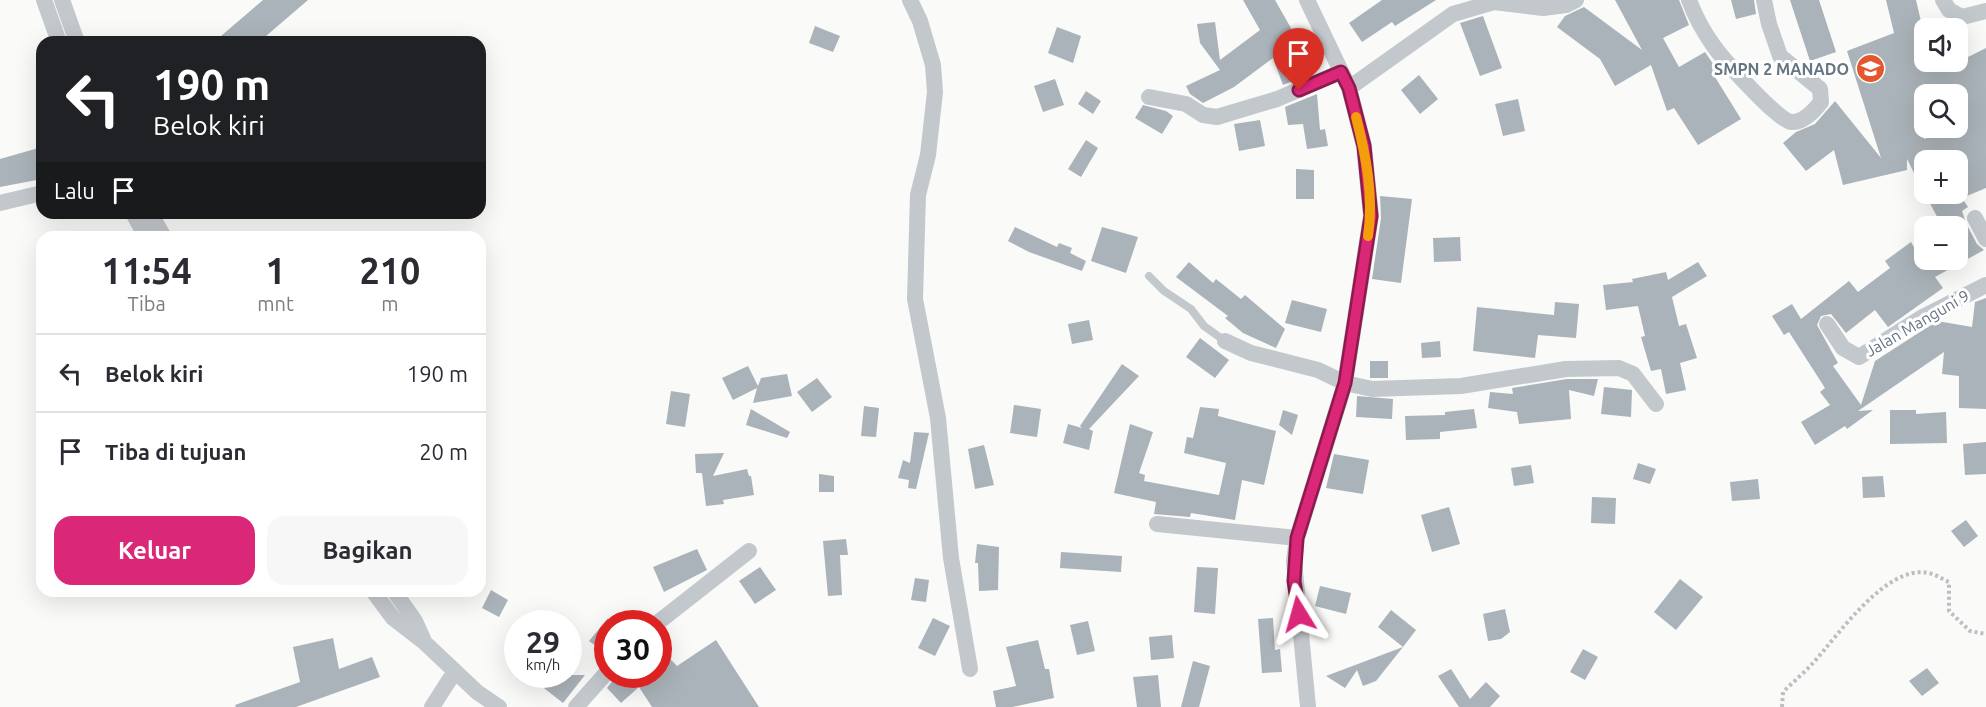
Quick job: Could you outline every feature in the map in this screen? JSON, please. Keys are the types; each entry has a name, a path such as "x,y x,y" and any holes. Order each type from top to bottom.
{"street":[{"path":"44,0 57,36"},
{"path":"62,0 75,36"},
{"path":"910,0 924,32 933,65 935,92 928,155 918,195 915,299 938,418 951,558 970,669"},
{"path":"1307,0 1349,88 1364,146 1371,216 1345,383 1297,538 1294,581 1308,707"},
{"path":"1349,88 1453,14 1494,2 1543,8 1566,5 1576,0"},
{"path":"1689,0 1713,46 1736,73 1780,116 1790,122 1802,120 1821,102 1820,89 1780,56 1764,0"},
{"path":"1943,0 1949,10 1962,17 1986,11"},
{"path":"1149,97 1186,104 1203,115 1217,117 1277,99 1341,72"},
{"path":"0,203 36,194"},
{"path":"1975,219 1986,238"},
{"name":"Jalan Manguni 9","path":"1827,324 1843,348 1851,355 1859,357 1921,318 1986,285"},
{"path":"1225,341 1262,356 1318,370 1345,383 1372,389 1461,386 1566,369 1619,368 1633,374 1656,404"},
{"path":"1157,524 1297,538"},
{"path":"672,611 749,551"},
{"path":"377,597 393,618 424,642 477,692 499,707"},
{"path":"398,597 416,621 424,642"},
{"path":"432,707 455,671"},
{"path":"576,707 594,686"}],"lane":[{"path":"1149,276 1164,291 1191,309 1204,326 1225,341"}],"path":[{"path":"1782,707 1784,692 1814,663 1831,640 1880,588 1902,577 1927,572 1949,582 1949,611 1970,631 1986,634"}],"building":[{"path":"263,0 308,0 266,36 221,36"},
{"path":"1243,0 1275,0 1300,44 1310,74 1283,85 1273,58 1234,87 1203,103 1190,94 1186,86 1220,70 1200,43 1197,24 1215,22 1220,60 1260,30"},
{"path":"1382,0 1436,0 1395,26 1392,22 1362,42 1349,23"},
{"path":"1615,0 1679,0 1689,25 1663,38 1679,67 1705,52 1720,74 1715,77 1741,119 1698,145 1674,108 1667,111 1651,65 1615,86 1600,59 1557,27 1565,16 1584,7 1642,50"},
{"path":"1731,0 1754,0 1756,14 1736,19"},
{"name":"SMPN 2 MANADO","path":"1790,0 1819,0 1836,52 1810,61"},
{"path":"1886,0 1916,0 1920,18 1914,18 1914,72 1968,72 1968,57 1986,48 1986,188 1968,196 1968,150 1914,150 1914,173 1907,159 1907,170 1843,185 1834,150 1806,171 1783,143 1796,132 1815,124 1835,101 1881,158 1847,51 1894,33"},
{"path":"1483,16 1502,68 1480,76 1460,23"},
{"path":"815,26 840,36 833,52 809,43"},
{"path":"1057,27 1081,36 1073,63 1048,53"},
{"path":"1419,75 1438,99 1420,114 1401,90"},
{"path":"1055,79 1064,105 1043,112 1034,86"},
{"path":"1086,91 1101,101 1093,114 1078,104"},
{"path":"1317,94 1320,130 1325,129 1328,146 1307,149 1303,124 1288,125 1285,107"},
{"path":"1518,99 1525,131 1503,136 1495,104"},
{"path":"1143,105 1166,111 1173,116 1162,134 1135,118"},
{"path":"1260,120 1265,146 1239,151 1234,124"},
{"path":"1086,140 1098,148 1081,177 1068,169"},
{"path":"36,149 36,180 0,187 0,159"},
{"path":"1296,169 1314,170 1314,199 1296,199"},
{"path":"1380,196 1412,199 1401,283 1372,279 1381,218"},
{"path":"1930,204 1966,204 1968,207 1962,211 1964,216 1937,216"},
{"path":"1015,227 1057,247 1059,243 1072,248 1070,253 1086,261 1082,271 1029,252 1008,241"},
{"path":"1102,227 1138,237 1126,273 1091,261"},
{"path":"1968,227 1977,244 1984,250 1968,259"},
{"path":"1460,237 1461,261 1434,262 1433,238"},
{"path":"1911,242 1914,247 1914,270 1948,270 1935,277 1943,288 1888,327 1875,310 1846,333 1831,314 1821,316 1817,325 1838,363 1833,366 1861,405 1875,361 1937,321 1972,327 1975,302 1986,298 1986,409 1959,408 1959,376 1942,374 1944,352 1858,411 1873,410 1847,429 1845,426 1815,445 1801,422 1830,405 1820,392 1825,388 1789,332 1784,335 1772,316 1792,304 1801,319 1849,281 1858,292 1890,268 1885,261"},
{"path":"1189,262 1213,283 1216,279 1241,299 1245,295 1285,329 1276,348 1243,333 1225,318 1228,316 1176,277"},
{"path":"1698,262 1707,276 1672,297 1679,326 1686,324 1697,358 1680,363 1686,390 1666,394 1661,369 1651,371 1641,337 1645,336 1638,306 1606,310 1603,285 1633,282 1632,279 1666,272 1668,280"},
{"path":"1292,300 1327,309 1321,332 1285,323"},
{"path":"1555,302 1579,304 1576,338 1538,335 1535,358 1473,351 1477,307 1554,315"},
{"path":"1089,320 1093,340 1072,344 1068,324"},
{"path":"1200,338 1229,360 1215,378 1186,357"},
{"path":"1440,341 1441,357 1422,358 1421,343"},
{"path":"1370,361 1388,361 1388,378 1370,378"},
{"path":"1122,364 1139,376 1089,429 1093,431 1089,450 1063,443 1068,424 1082,428 1080,426"},
{"path":"748,366 758,386 761,378 787,374 792,396 753,403 757,388 733,400 722,378"},
{"path":"817,378 832,397 812,412 797,392"},
{"path":"1567,379 1598,379 1594,396 1569,390 1571,419 1519,424 1517,412 1488,408 1490,392 1513,394 1512,388"},
{"path":"1604,387 1632,390 1631,417 1601,414"},
{"path":"671,391 690,394 685,427 666,424"},
{"path":"1357,396 1393,399 1392,419 1356,417"},
{"path":"1014,405 1041,409 1037,437 1010,433"},
{"path":"864,406 879,408 876,437 861,436"},
{"path":"1200,407 1219,409 1218,416 1276,431 1264,485 1242,480 1235,520 1191,513 1190,517 1154,514 1156,502 1114,493 1130,424 1153,432 1139,473 1145,475 1144,481 1219,495 1226,463 1184,453 1187,437 1193,438"},
{"path":"751,409 790,432 787,438 746,425"},
{"path":"1474,409 1477,428 1440,432 1440,439 1406,440 1405,416 1445,415 1445,412"},
{"path":"1283,410 1298,415 1292,435 1279,425"},
{"path":"1890,410 1916,410 1916,414 1946,412 1947,443 1890,444"},
{"path":"914,432 929,433 916,489 908,488 909,480 898,478 903,460 910,463"},
{"path":"1986,442 1986,474 1965,475 1963,444"},
{"path":"984,445 994,485 975,489 968,449"},
{"path":"724,453 713,476 747,469 751,476 754,495 723,500 724,504 706,506 702,473 696,473 695,454"},
{"path":"1334,454 1369,460 1363,494 1326,488"},
{"path":"1638,463 1656,469 1650,484 1633,479"},
{"path":"1531,465 1534,483 1514,486 1511,468"},
{"path":"819,474 834,476 834,492 819,492"},
{"path":"1883,476 1885,497 1863,498 1862,477"},
{"path":"1758,479 1760,499 1732,501 1730,482"},
{"path":"1592,497 1616,498 1615,524 1591,523"},
{"path":"1449,507 1460,544 1432,552 1421,515"},
{"path":"1966,520 1978,536 1964,547 1951,531"},
{"path":"846,539 848,555 840,555 842,595 828,596 823,541"},
{"path":"977,544 999,547 998,590 979,591 978,563 975,563"},
{"path":"697,549 707,570 664,592 653,567"},
{"path":"1061,552 1122,556 1121,572 1060,568"},
{"path":"760,567 776,590 755,604 739,581"},
{"path":"1197,567 1218,568 1215,614 1194,612"},
{"path":"915,578 929,580 926,602 911,600"},
{"path":"1680,579 1703,597 1676,630 1654,612"},
{"path":"1320,586 1351,593 1346,614 1315,606"},
{"path":"491,590 508,600 499,617 482,608"},
{"path":"1505,609 1510,632 1501,639 1488,641 1483,614"},
{"path":"1391,610 1416,630 1403,647 1378,627"},
{"path":"933,618 950,626 935,656 918,648"},
{"path":"1273,618 1275,650 1280,649 1282,672 1262,673 1258,619"},
{"path":"1088,621 1095,651 1077,655 1070,625"},
{"path":"594,635 594,645 589,641"},
{"path":"1172,635 1174,658 1151,660 1149,637"},
{"path":"333,638 339,669 372,657 380,677 296,707 236,707 235,705 300,682 293,647"},
{"path":"716,640 759,707 652,707 640,688 672,688 672,661 677,666"},
{"path":"1038,640 1045,669 1049,669 1054,698 1012,707 996,707 993,691 1016,686 1006,647"},
{"path":"1403,647 1376,681 1363,686 1357,670 1345,688 1326,676"},
{"path":"1583,649 1598,657 1585,680 1570,672"},
{"path":"1193,661 1210,666 1199,707 1181,707"},
{"path":"1927,668 1939,683 1922,696 1909,681"},
{"path":"1451,669 1470,699 1486,682 1500,696 1490,707 1459,707 1438,676"},
{"path":"1158,675 1161,707 1137,707 1133,677"},
{"path":"544,688 575,688 563,703"},
{"path":"607,688 638,688 621,703"}],"slow traffic":[{"path":"1356,117 1364,146 1369,183 1371,216 1368,236"}],"place":[{"name":"SMPN 2 MANADO","path":"1870,69"}],"route":[{"path":"1299,90 1341,72 1349,88 1364,146 1371,216 1345,383 1297,538 1294,581 1299,614"}]}
